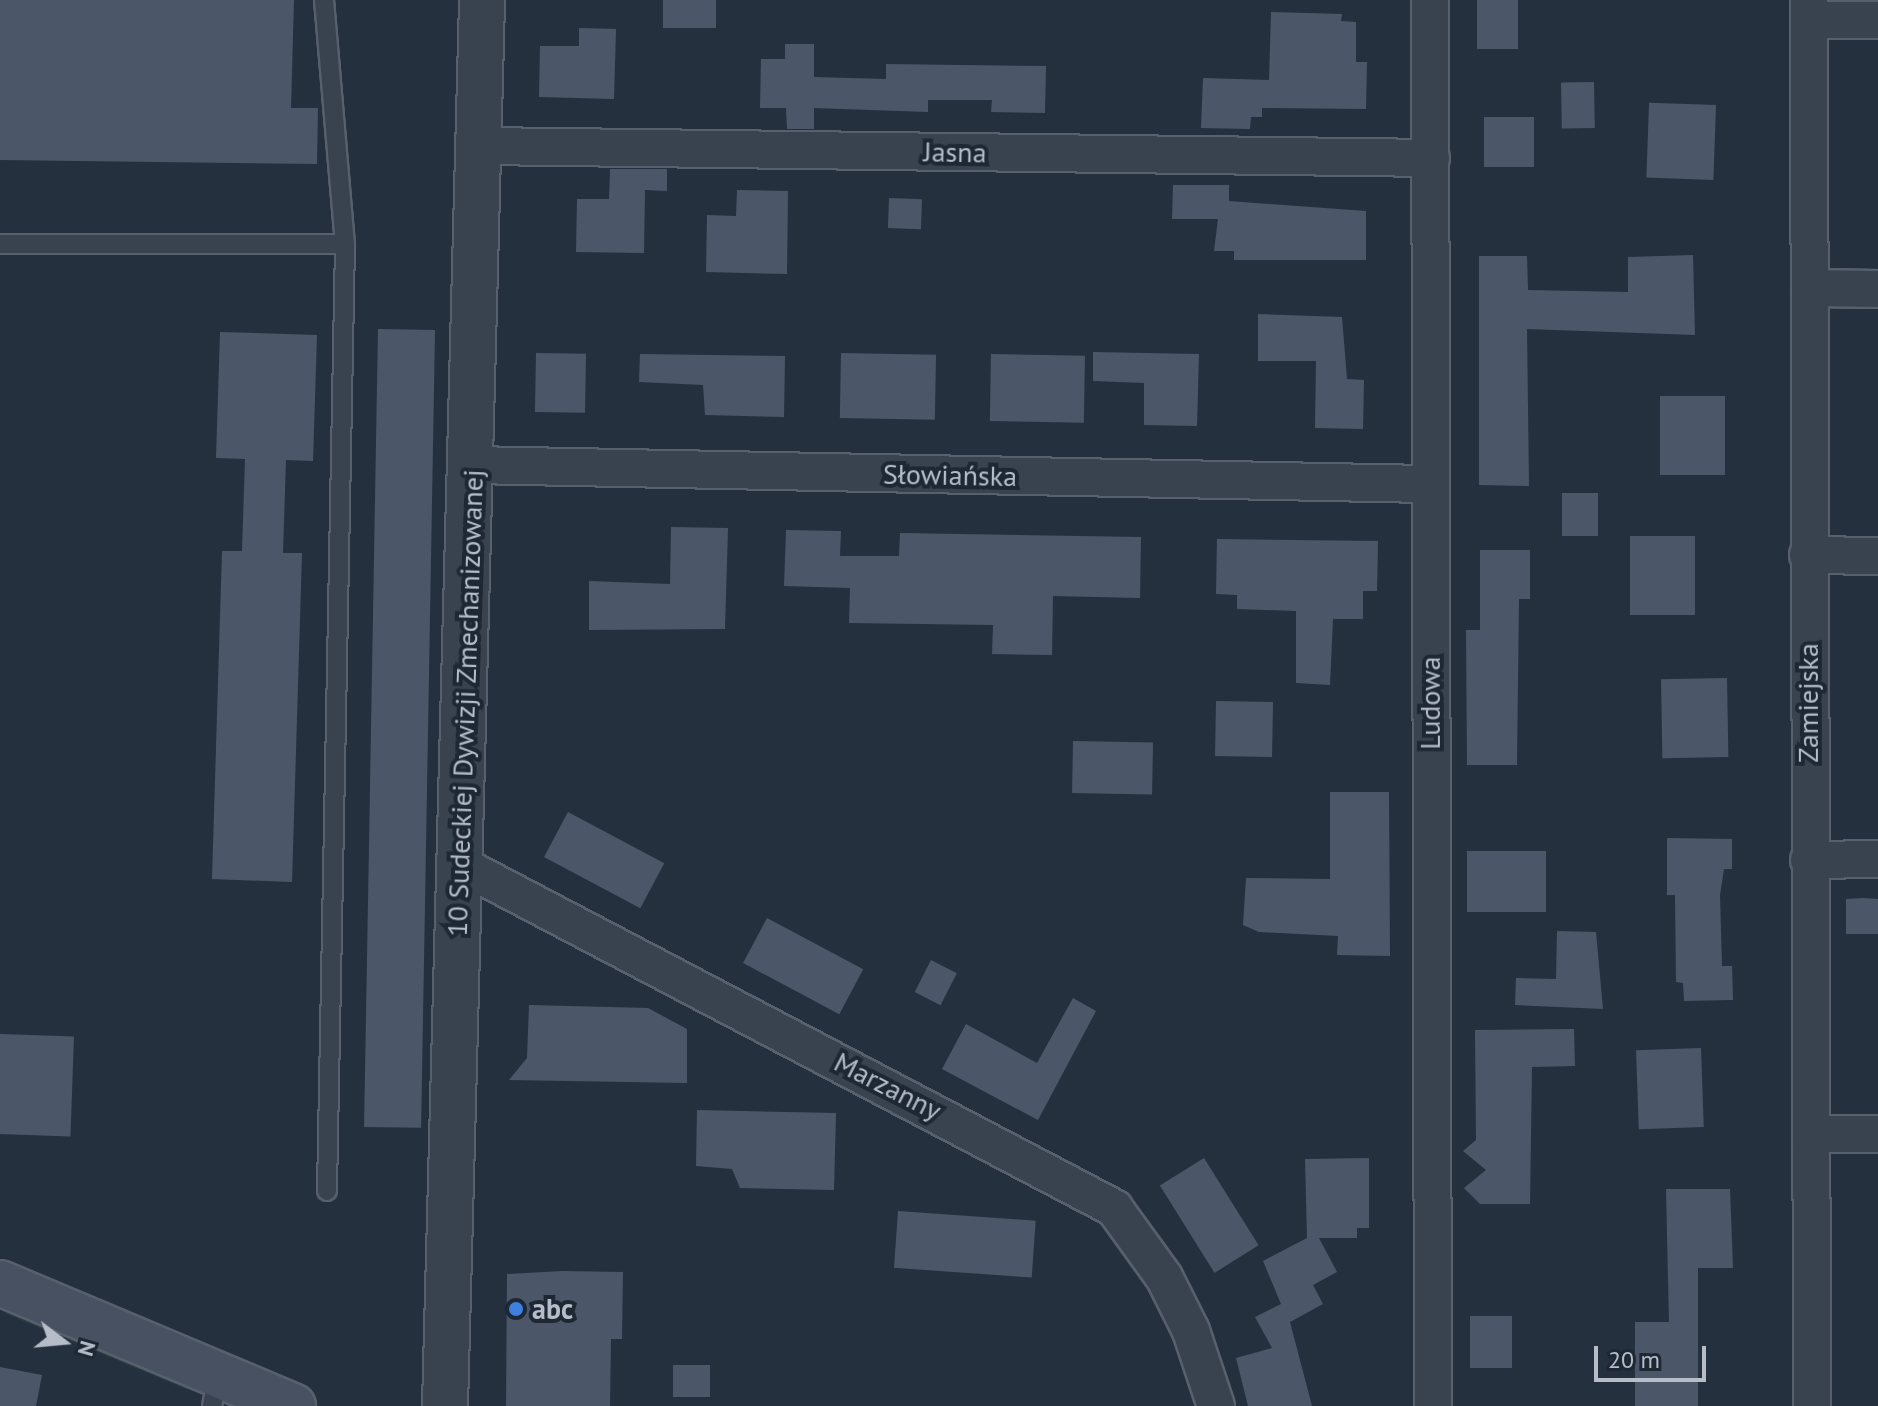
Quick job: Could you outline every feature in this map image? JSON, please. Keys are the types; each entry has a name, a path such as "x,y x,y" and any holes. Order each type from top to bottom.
{"main road":[{"path":"0,1283 215,1390 293,1406"}],"street":[{"name":"10 Sudeckiej Dywizji Zmechanizowanej","path":"445,1406 482,0"},
{"name":"Ludowa","path":"1430,0 1433,1406"},
{"path":"1810,10 1878,20"},
{"name":"Zamiejska","path":"1810,10 1808,555 1812,1406"},
{"name":"Jasna","path":"480,146 1431,158"},
{"path":"1810,288 1878,289"},
{"name":"Słowiańska","path":"471,465 1429,484"},
{"path":"1808,555 1878,556"},
{"path":"1809,860 1878,859"},
{"name":"Marzanny","path":"461,865 1114,1208 1170,1291 1216,1406"},
{"path":"1811,1134 1878,1134"}],"lane":[{"path":"324,0 345,244 327,1191"},
{"path":"0,244 345,244"}],"green space":[{"path":"12,1310 182,1379 188,1390 4,1313"}],"building":[{"path":"0,0 294,0 291,108 318,108 317,164 0,160"},
{"path":"663,0 716,0 716,28 663,28"},
{"path":"1477,0 1518,0 1518,49 1477,49"},
{"path":"1271,12 1342,14 1341,21 1356,22 1356,62 1367,62 1366,109 1262,108 1262,117 1251,117 1250,129 1201,128 1203,78 1269,80"},
{"path":"579,28 616,29 614,99 539,97 540,46 579,46"},
{"path":"785,44 814,44 814,77 886,79 886,64 1046,66 1045,113 991,112 992,100 928,100 928,112 814,108 814,129 787,129 786,108 760,108 761,59 785,59"},
{"path":"1594,82 1595,128 1562,129 1561,83"},
{"path":"1649,103 1716,105 1713,180 1646,178"},
{"path":"1484,117 1534,117 1534,167 1484,167"},
{"path":"610,169 667,169 667,191 645,190 644,253 576,252 577,199 609,199"},
{"path":"1173,185 1229,185 1229,201 1366,211 1366,260 1234,260 1234,251 1214,251 1218,219 1172,219"},
{"path":"737,190 788,191 787,274 706,272 707,215 736,216"},
{"path":"889,198 922,199 921,229 888,228"},
{"path":"1693,255 1695,335 1527,329 1529,486 1479,485 1479,256 1527,256 1528,290 1628,292 1628,257"},
{"path":"1258,314 1342,317 1347,379 1364,380 1363,429 1315,428 1316,361 1258,361"},
{"path":"378,329 435,330 421,1128 364,1127"},
{"path":"220,332 317,335 313,461 286,460 283,553 302,553 292,882 212,879 222,551 242,551 245,459 216,458"},
{"path":"1093,352 1199,354 1197,426 1144,425 1144,383 1093,381"},
{"path":"536,353 586,354 585,413 535,412"},
{"path":"841,353 936,355 935,420 840,418"},
{"path":"640,354 785,356 784,417 705,415 703,385 639,382"},
{"path":"991,354 1085,356 1084,423 990,421"},
{"path":"1660,396 1725,396 1725,475 1660,475"},
{"path":"1562,493 1598,493 1598,536 1562,536"},
{"path":"671,527 728,528 725,629 589,630 589,581 670,584"},
{"path":"786,530 841,531 840,556 899,556 900,533 1141,537 1140,598 1053,596 1052,655 992,654 993,625 849,623 850,588 784,586"},
{"path":"1630,536 1695,536 1695,615 1630,615"},
{"path":"1217,539 1378,541 1377,591 1363,591 1363,619 1333,619 1330,685 1296,683 1296,611 1237,609 1237,595 1216,594"},
{"path":"1480,550 1530,550 1530,599 1519,599 1517,765 1467,765 1466,630 1480,630"},
{"path":"1727,678 1728,757 1662,758 1661,679"},
{"path":"1216,701 1273,702 1272,757 1215,756"},
{"path":"1073,741 1153,742 1152,794 1072,793"},
{"path":"1330,792 1389,792 1390,956 1337,955 1338,936 1259,932 1243,925 1246,878 1330,879"},
{"path":"568,812 664,863 640,908 544,857"},
{"path":"1667,838 1732,839 1732,869 1724,869 1720,895 1722,966 1732,966 1733,1000 1684,1001 1683,983 1676,982 1675,895 1667,895"},
{"path":"1467,851 1546,851 1546,912 1467,912"},
{"path":"1846,899 1878,899 1878,934 1846,934"},
{"path":"767,918 863,969 839,1014 743,963"},
{"path":"1557,931 1596,932 1603,1009 1515,1005 1516,978 1556,979"},
{"path":"931,960 957,973 940,1005 915,992"},
{"path":"1073,998 1096,1011 1038,1120 942,1069 966,1024 1037,1063"},
{"path":"529,1005 648,1008 687,1029 687,1083 509,1080 527,1058"},
{"path":"1574,1029 1575,1066 1532,1067 1530,1204 1480,1204 1464,1188 1486,1170 1463,1151 1476,1140 1475,1030"},
{"path":"0,1034 74,1037 70,1137 0,1134"},
{"path":"1701,1048 1704,1127 1639,1129 1636,1050"},
{"path":"697,1110 836,1113 834,1190 740,1188 732,1169 696,1166"},
{"path":"1204,1158 1259,1245 1214,1273 1160,1186"},
{"path":"1369,1158 1369,1228 1357,1228 1357,1238 1319,1238 1337,1272 1313,1285 1323,1304 1290,1322 1312,1406 1248,1406 1236,1358 1272,1348 1255,1317 1281,1304 1263,1261 1307,1238 1305,1159"},
{"path":"1666,1189 1730,1189 1733,1268 1698,1268 1698,1406 1635,1406 1635,1322 1669,1322"},
{"path":"898,1211 1036,1221 1032,1277 894,1268"},
{"path":"623,1272 622,1339 611,1339 610,1406 506,1406 507,1274"},
{"path":"1470,1316 1512,1316 1512,1368 1470,1368"},
{"path":"673,1365 710,1365 710,1397 673,1397"},
{"path":"0,1367 42,1375 36,1406 0,1406"}],"place":[{"name":"abc","path":"516,1309"}]}
